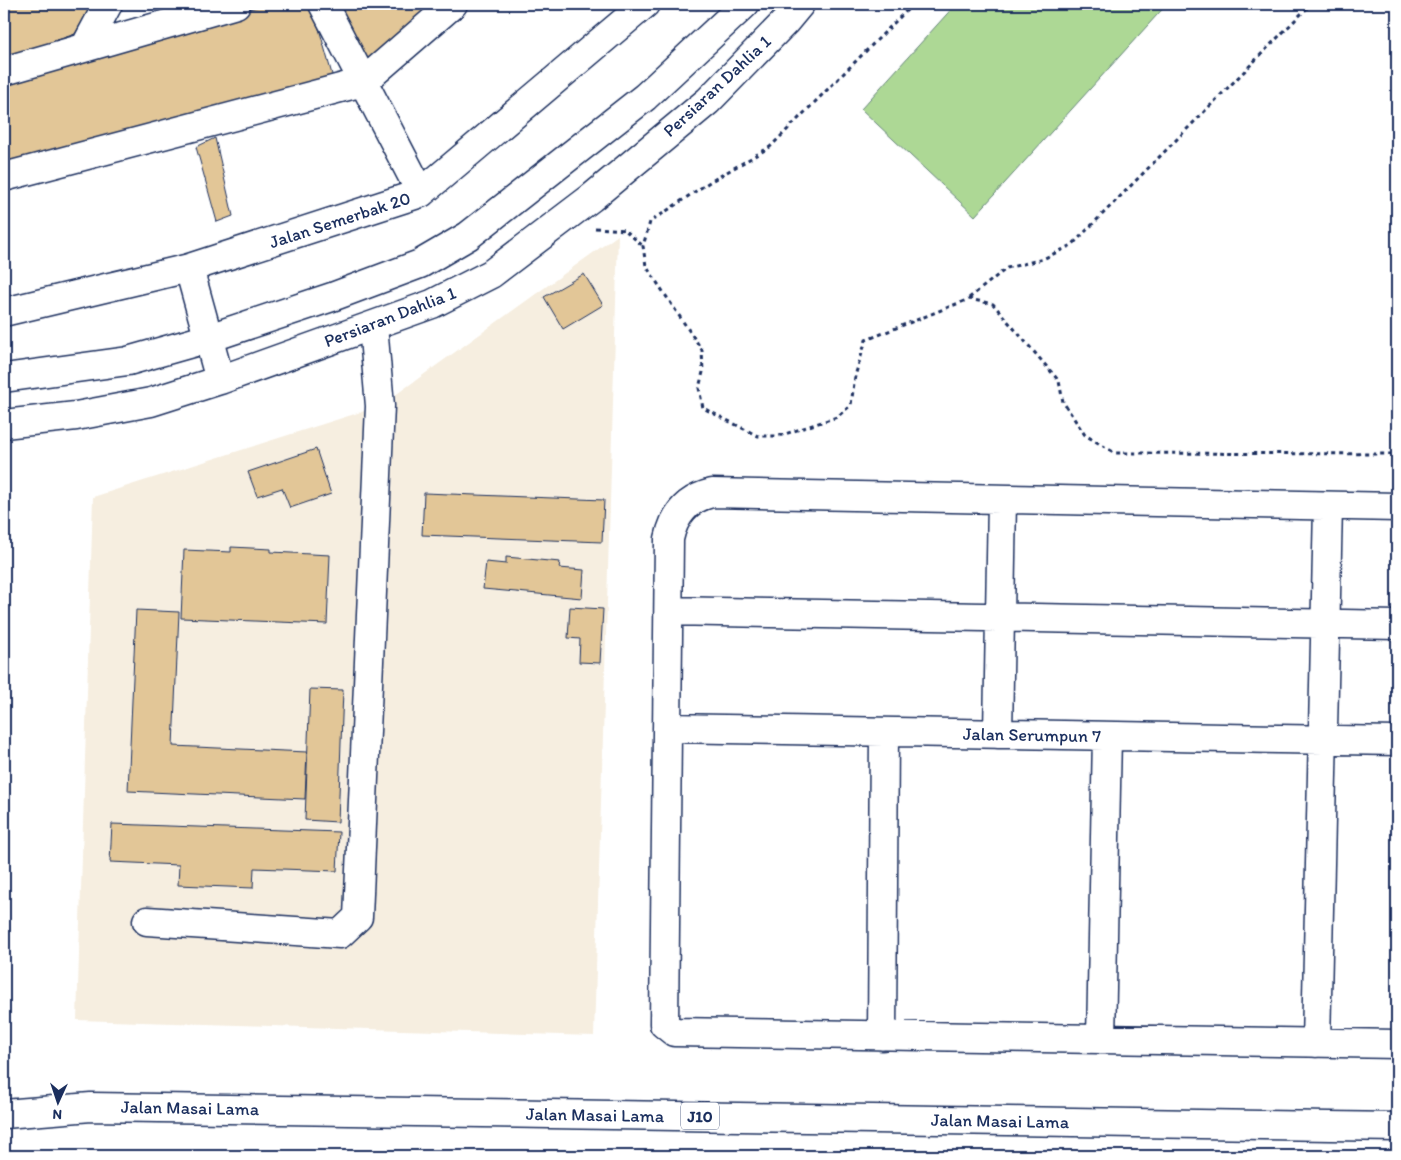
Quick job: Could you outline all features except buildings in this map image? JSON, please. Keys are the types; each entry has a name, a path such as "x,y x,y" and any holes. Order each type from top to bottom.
{"street":[{"path":"85,47 108,4"},
{"path":"4,71 236,4"},
{"path":"323,4 421,193"},
{"path":"4,177 364,82 453,4"},
{"name":"Jalan Semerbak 20","path":"4,312 189,268 421,193 645,4"},
{"path":"4,378 128,361 209,338 332,297 420,264 468,236 645,97 745,4"},
{"name":"Persiaran Dahlia 1","path":"4,424 76,416 151,402 220,380 432,304 491,274 592,198 708,101 785,22 800,4"},
{"path":"189,268 220,380"},
{"path":"147,922 340,934 358,917 380,406 373,326"},
{"path":"1397,507 712,494 701,496 686,505 676,516 669,539 664,1024 674,1032 1397,1044"},
{"path":"998,734 1002,499"},
{"path":"1316,1043 1328,506"},
{"path":"668,612 1397,625"},
{"name":"Jalan Serumpun 7","path":"667,728 1397,741"},
{"path":"882,1036 884,732"},
{"path":"1101,1039 1107,736"},
{"name":"Jalan Masai Lama","path":"4,1114 91,1107 1397,1127"}],"path":[{"path":"913,4 770,147 708,183 650,222 643,246 646,266 702,350 702,372 699,388 703,408 758,436 779,436 837,418 851,405 855,376 866,340 969,299 1008,268 1043,259 1072,245 1311,4"},
{"path":"590,228 625,230 643,246"},
{"path":"969,299 993,304 1059,381 1063,402 1085,435 1115,453 1397,454"}],"shaded area":[{"path":"618,235 594,1036 77,1020 93,497 380,406"}],"green space":[{"path":"956,4 1167,4 975,216 861,109"}]}
